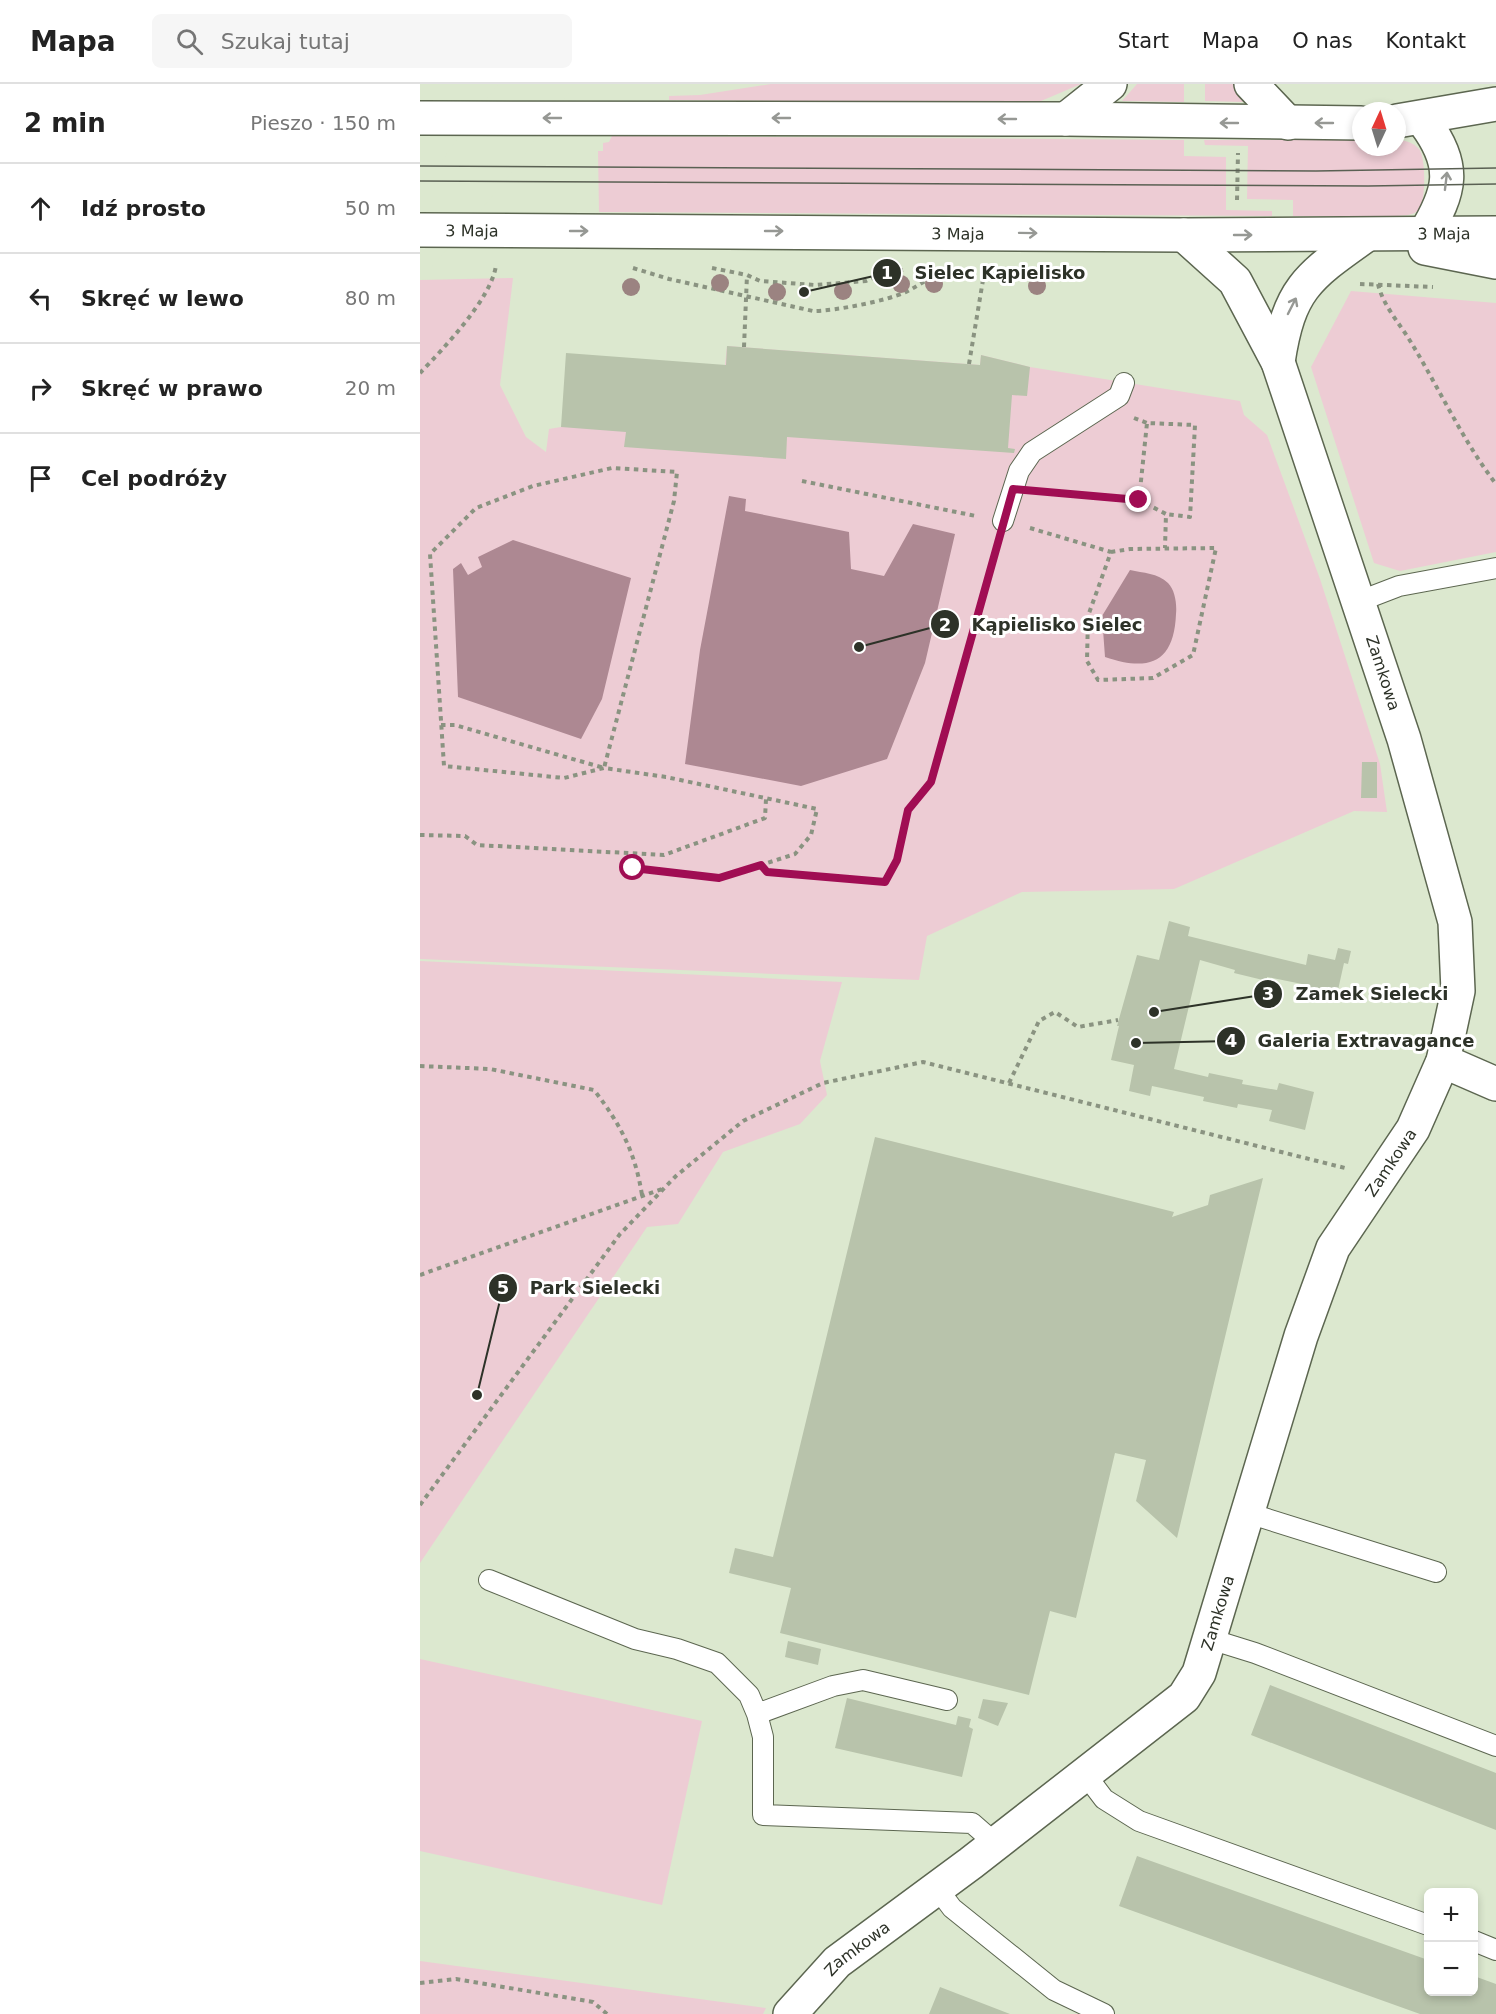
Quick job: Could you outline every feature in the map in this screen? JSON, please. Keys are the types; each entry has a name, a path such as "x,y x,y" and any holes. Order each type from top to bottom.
{"main road":[{"path":"1066,119 1110,84"},
{"path":"1251,84 1288,123"},
{"path":"1406,122 1496,104"},
{"path":"420,118 1066,119 1352,123"},
{"path":"1406,122 1496,121"},
{"path":"1406,122 1441,144 1448,170 1447,186 1438,212 1424,235"},
{"name":"3 Maja","path":"420,230 1365,236 1496,233"},
{"name":"Zamkowa","path":"790,2014 792,2009 837,1962 996,1844 1184,1697 1199,1672 1210,1639 1301,1336 1333,1248 1413,1129 1443,1061 1458,991 1455,922 1401,728 1278,362 1235,281 1184,235"},
{"path":"1365,236 1496,262"},
{"name":"Zamkowa","path":"1278,362 1284,323 1304,285 1325,264 1365,236"},
{"path":"1443,1061 1496,1084"}],"lane":[{"path":"1003,521 1019,471 1032,452 1119,396 1124,383"},
{"path":"1360,601 1399,586 1496,568"},
{"path":"1248,1513 1436,1572"},
{"path":"489,1580 635,1639 717,1663 749,1695 757,1714 763,1737 763,1815 972,1823 996,1844"},
{"path":"1210,1639 1255,1653 1496,1746"},
{"path":"757,1714 833,1686 863,1680 947,1700"},
{"path":"1085,1774 1104,1799 1139,1821 1424,1924"},
{"path":"937,1888 952,1908 1054,1990 1104,2014"},
{"path":"1476,1942 1496,1950"}],"path":[{"path":"1238,149 1237,202 1249,203"},
{"path":"420,373 452,340 494,278 496,264"},
{"path":"628,266 669,279 806,310 827,310 900,294 937,274 960,269"},
{"path":"969,364 985,268"},
{"path":"744,347 747,275 760,281 815,285 867,281 882,274"},
{"path":"1378,284 1381,295 1409,338 1481,464 1496,484"},
{"path":"1353,285 1378,284 1443,288"},
{"path":"1013,489 1139,500 1166,514 1190,517 1195,425 1147,423 1139,500"},
{"path":"612,468 677,472 674,501 604,768 564,778 444,766 430,554 476,508 533,486 612,468"},
{"path":"802,481 1003,521 1111,552 1130,549 1216,548 1193,655 1153,678 1098,680 1087,661 1088,616 1111,552"},
{"path":"1165,548 1166,514"},
{"path":"761,865 767,872 885,882 897,860 908,810 931,782 1003,521"},
{"path":"441,725 455,724 604,768 666,777 817,809 811,835 795,854 719,878 633,868 633,854"},
{"path":"420,835 465,836 477,844 664,855 765,818 766,799"},
{"path":"1009,1083 1040,1021 1054,1012 1078,1028 1118,1020"},
{"path":"420,1506 620,1234 665,1188 742,1121 823,1083 923,1062 1342,1166 1376,1182"},
{"path":"420,1066 490,1069 594,1090 617,1121 637,1164 642,1195"},
{"path":"420,1275 665,1188"},
{"path":"420,1983 456,1979 592,2002 607,2014"}],"shaded area":[{"path":"771,84 1081,84 1041,101 1021,103 669,100 669,96 700,95"},
{"path":"1137,84 1184,84 1184,102 1122,101"},
{"path":"1205,84 1235,84 1244,102 1205,101"},
{"path":"612,136 1184,140 1184,156 1226,157 1226,210 1272,211 1272,216 599,212 598,151 603,151 603,143 609,142"},
{"path":"1204,140 1352,140 1352,156 1406,156 1406,141 1417,147 1421,154 1424,179 1423,197 1419,209 1409,215 1293,216 1293,200 1247,199 1248,146 1205,145"},
{"path":"513,278 500,385 526,437 546,452 549,429 561,427 725,365 727,346 980,365 981,355 1030,367 1240,401 1244,415 1267,435 1320,579 1380,764 1387,812 1354,811 1174,889 1022,892 927,936 919,980 420,959 420,280"},
{"path":"1351,291 1496,303 1496,552 1400,571 1374,563 1311,367"},
{"path":"729,496 746,499 745,511 849,532 851,569 884,576 913,524 955,534 925,663 887,759 801,786 685,764 700,650"},
{"path":"513,540 631,578 602,699 581,739 458,697 453,569 461,563 468,575 482,567 478,557"},
{"path":"1130,570 1160,577 1172,589 1176,602 1174,631 1170,644 1156,660 1146,663 1134,664 1105,657 1102,616"},
{"path":"420,961 842,982 820,1061 827,1095 800,1124 723,1152 678,1224 647,1227 420,1563"},
{"path":"420,1659 702,1721 662,1905 420,1851"},
{"path":"420,1961 766,2008 763,2014 420,2014"}],"pier":[{"path":"498,84 575,84 507,179 424,276 420,276 420,185 435,170"}],"building":[{"path":"727,346 980,365 981,355 1030,367 1027,396 1012,395 1008,448 1015,449 1014,453 787,437 786,459 624,447 626,432 561,427 566,353 726,365"},
{"path":"1362,762 1377,762 1377,798 1361,798"},
{"path":"1169,921 1190,927 1188,936 1306,965 1308,954 1335,960 1338,948 1351,951 1348,964 1344,963 1336,999 1300,991 1302,984 1267,977 1267,981 1234,973 1235,970 1200,960 1174,1069 1208,1077 1209,1073 1243,1080 1242,1084 1277,1090 1279,1083 1314,1092 1305,1130 1269,1121 1272,1110 1238,1104 1237,1108 1203,1101 1204,1097 1152,1086 1150,1096 1129,1091 1134,1065 1111,1060 1119,1026 1117,1026 1137,955 1159,960"},
{"path":"875,1137 1174,1212 1172,1217 1208,1205 1210,1195 1263,1178 1177,1538 1136,1501 1146,1460 1115,1453 1076,1618 1050,1611 1029,1695 780,1633 791,1588 729,1573 735,1548 773,1557"},
{"path":"788,1641 821,1649 818,1665 785,1657"},
{"path":"1270,1685 1496,1773 1496,1830 1251,1735"},
{"path":"847,1698 956,1725 958,1716 971,1719 969,1727 973,1729 962,1777 835,1748"},
{"path":"983,1699 1008,1703 998,1726 978,1718"},
{"path":"1137,1856 1424,1959 1424,1996 1478,1996 1478,1977 1496,1984 1496,2014 1420,2014 1119,1906"},
{"path":"940,1987 1010,2014 929,2014"}],"tram line":[{"path":"420,166 1316,171 1496,168"},
{"path":"420,181 1368,186 1496,184"}],"place":[{"name":"Sielec Kąpielisko","path":"804,292"},
{"name":"Kąpielisko Sielec","path":"859,647"},
{"name":"Zamek Sielecki","path":"1154,1012"},
{"name":"Galeria Extravagance","path":"1136,1043"},
{"name":"Park Sielecki","path":"477,1395"}],"route":[{"path":"633,868 719,878 761,865 767,872 885,882 897,860 908,810 931,782 1013,489 1139,500"}]}
